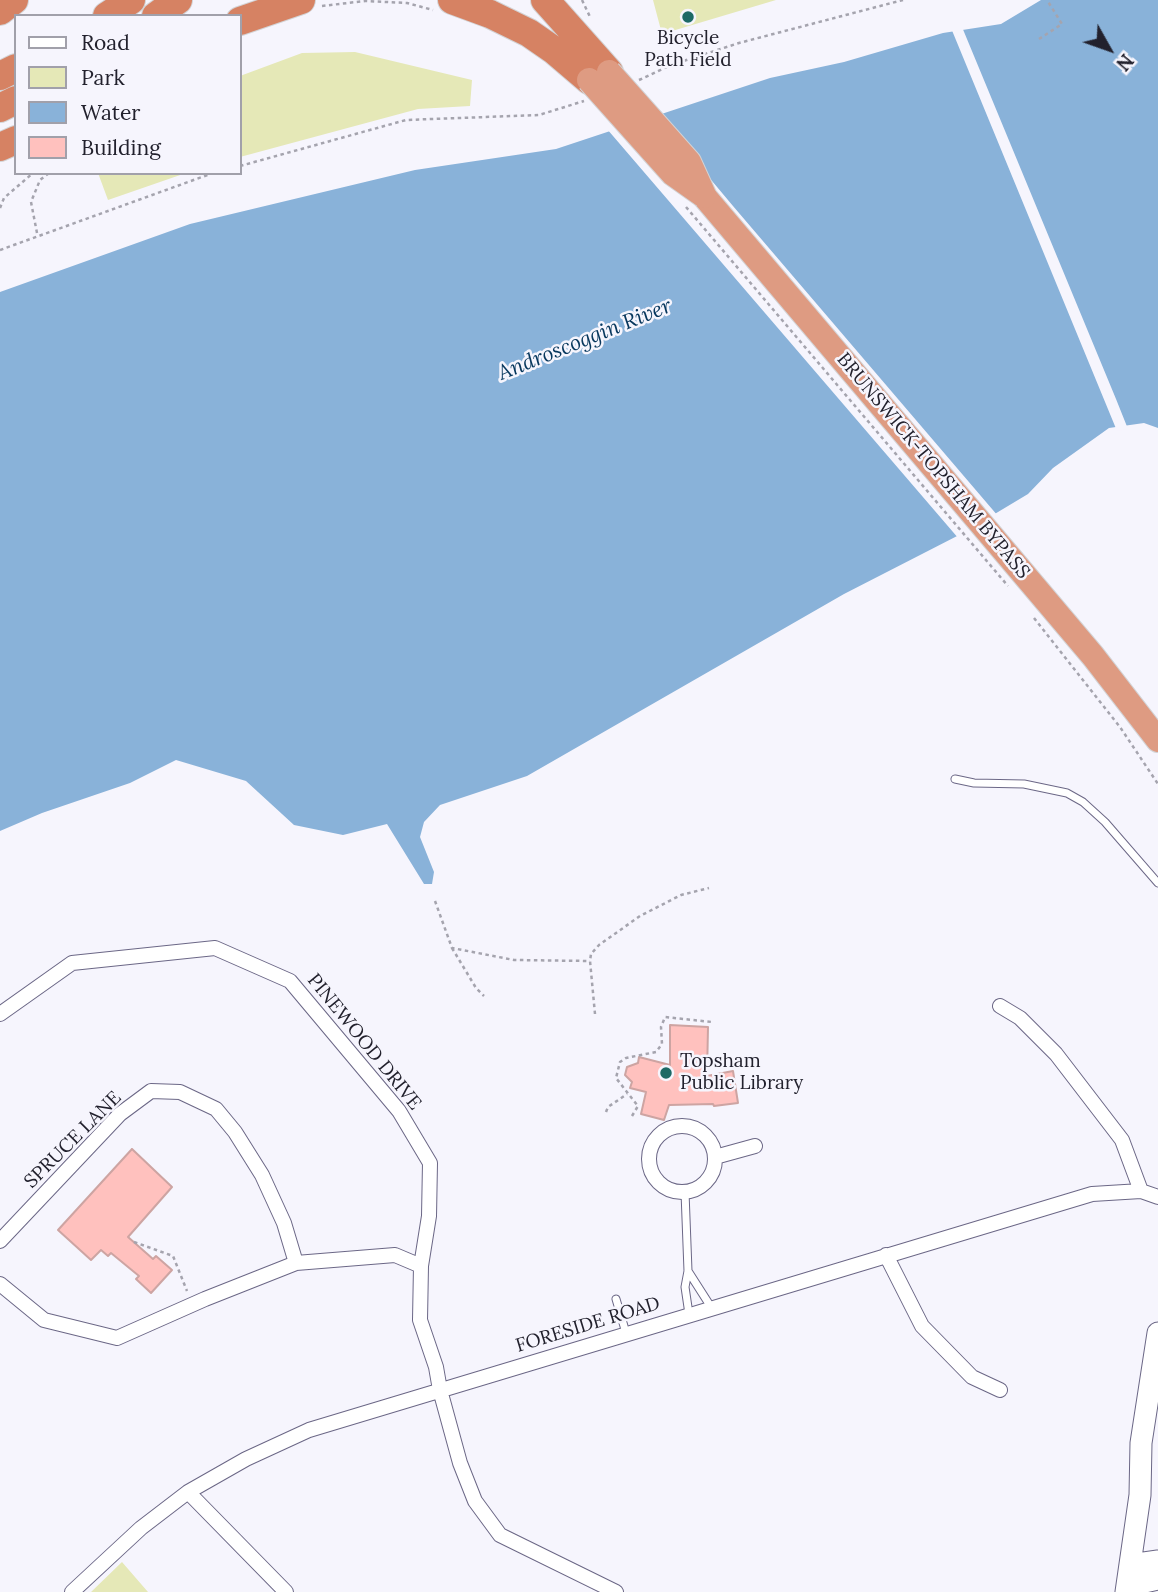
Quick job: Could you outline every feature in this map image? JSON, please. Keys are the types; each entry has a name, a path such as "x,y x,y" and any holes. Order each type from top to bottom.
{"highway":[{"path":"0,10 14,0"},
{"path":"110,14 131,0"},
{"path":"159,14 178,0"},
{"path":"496,0 529,18 599,76"},
{"path":"545,0 599,76"},
{"path":"565,0 599,76"},
{"path":"242,20 309,3"},
{"path":"447,6 490,14 528,33 599,76"},
{"name":"BRUNSWICK-TOPSHAM BYPASS","path":"599,76 689,162 694,200 1019,584 1093,656 1158,740"}],"main road":[{"path":"1158,1333 1141,1443 1140,1495 1126,1589 1158,1579"},
{"path":"1130,1564 1158,1561"}],"street":[{"name":"PINEWOOD DRIVE","path":"0,1014 72,963 215,948 290,981 398,1111 430,1163 429,1216 421,1266 420,1320 436,1367 460,1463 475,1501 500,1535 616,1592"},
{"path":"1000,1006 1020,1018 1056,1054 1122,1140 1141,1191"},
{"name":"SPRUCE LANE","path":"0,1241 120,1114 151,1091 180,1092 216,1109 235,1132 284,1223 296,1263"},
{"path":"678,1126 698,1130 707,1137 715,1157 710,1176 695,1190 685,1192 666,1188 652,1174 649,1154 658,1135 678,1126"},
{"path":"715,1157 755,1146"},
{"name":"FORESIDE ROAD","path":"72,1592 141,1528 188,1492 246,1459 309,1430 711,1307 1092,1195 1141,1191 1158,1197"},
{"path":"0,1284 44,1320 117,1338 296,1263 395,1255 421,1266"},
{"path":"886,1255 922,1326 972,1377 1000,1390"},
{"path":"188,1492 286,1592"}],"lane":[{"path":"955,779 974,783 1024,784 1068,793 1083,802 1105,822 1158,883"},
{"path":"685,1192 688,1271 685,1287 689,1314"},
{"path":"688,1271 711,1307"},
{"path":"616,1298 626,1333"}],"path":[{"path":"892,2 903,0"},
{"path":"1039,39 1062,24 1047,0"},
{"path":"309,3 365,1 447,6"},
{"path":"0,208 4,198 31,175"},
{"path":"38,235 31,202 40,180 46,175"},
{"path":"0,244 1,250 207,175"},
{"path":"694,200 828,372 1019,584"},
{"path":"1034,617 1120,727 1158,784"},
{"path":"596,1014 590,961 591,954 599,945 640,916 681,895 709,888"},
{"path":"435,901 452,948 476,988 484,996"},
{"path":"452,948 514,960 590,961"},
{"path":"632,1116 638,1106 617,1078 617,1068 626,1058 656,1052 662,1044 661,1027 665,1017 712,1022"},
{"path":"606,1112 608,1107 627,1094"},
{"path":"134,1242 173,1256 201,1304"},
{"path":"157,1257 159,1251"}],"green space":[{"name":"Bicycle Path Field","path":"653,0 776,0 662,34"},
{"path":"355,52 472,80 470,106 418,109 242,156 242,75 302,53"},
{"path":"99,175 180,175 108,200"},
{"path":"122,1562 148,1592 91,1592"}],"water":[{"name":"Androscoggin River","path":"1041,0 1158,0 1158,428 1144,423 1109,428 1053,468 1028,494 963,533 844,594 527,776 440,805 424,822 420,837 434,872 432,884 424,884 387,824 343,835 294,825 246,781 176,760 130,783 42,813 0,831 0,292 190,224 415,170 556,149 770,78 844,62 943,33 1001,24"}],"pier":[{"path":"962,27 1128,429 1117,431 951,28"},
{"path":"655,113 998,516 959,539 607,129"}],"building":[{"name":"Topsham Public Library","path":"670,1025 708,1027 707,1076 733,1071 738,1103 714,1106 669,1105 664,1120 641,1114 646,1092 630,1088 632,1082 625,1075 627,1067 638,1063 639,1057 670,1065"},
{"path":"132,1149 172,1187 128,1237 153,1259 156,1256 172,1270 151,1293 136,1279 139,1276 111,1253 108,1256 101,1250 91,1260 58,1230"}],"place":[{"name":"Bicycle Path Field","path":"688,17"},
{"name":"Topsham Public Library","path":"666,1073"}]}
